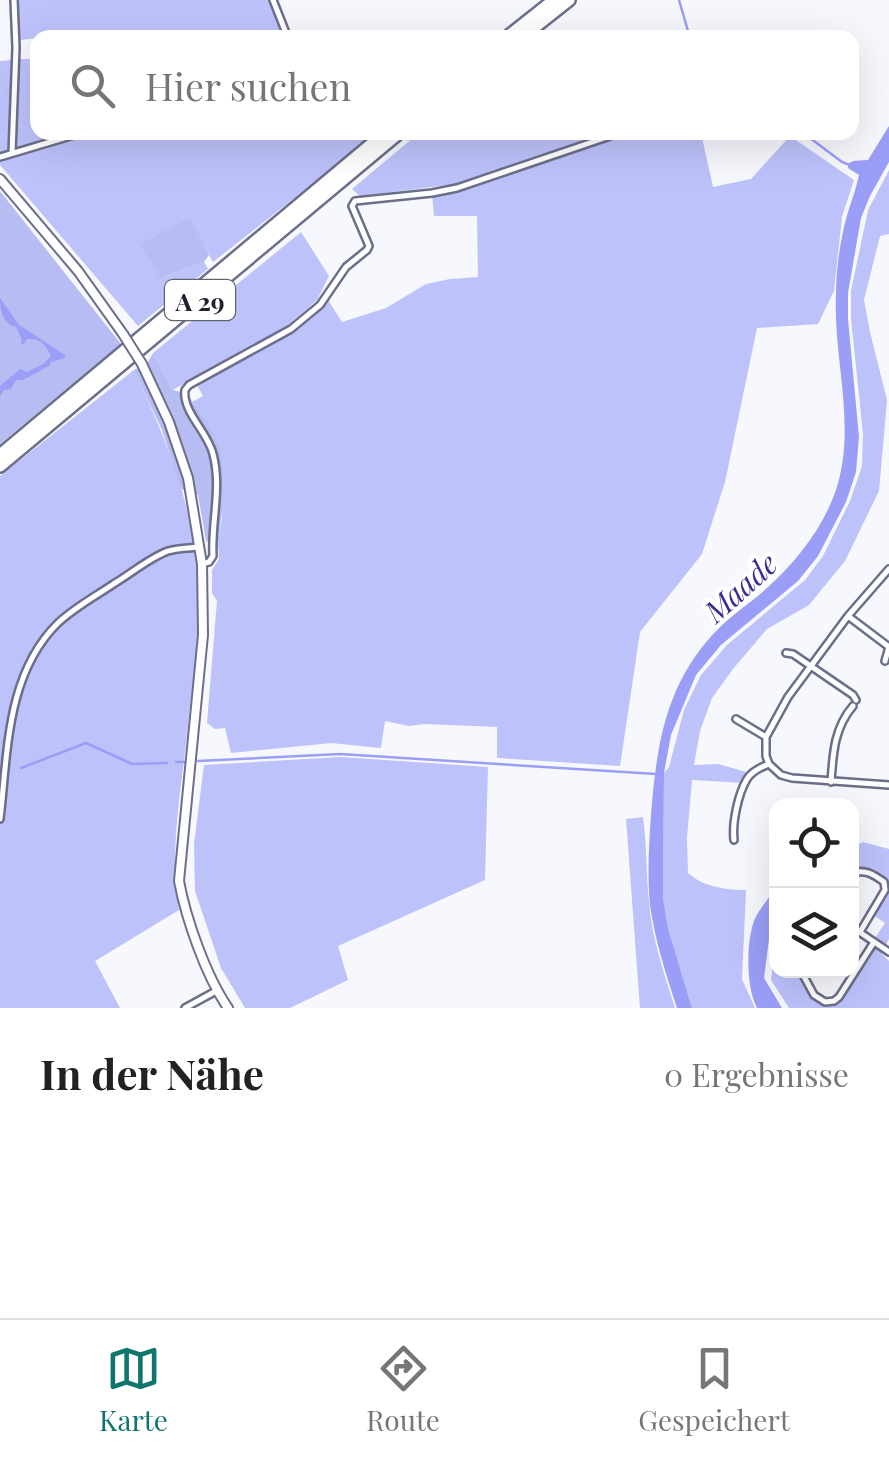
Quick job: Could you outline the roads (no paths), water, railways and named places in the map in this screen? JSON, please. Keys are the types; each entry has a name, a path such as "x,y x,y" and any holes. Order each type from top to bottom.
{"highway":[{"path":"516,30 554,0"},
{"path":"531,30 569,0"},
{"name":"A 29","path":"0,455 376,140"},
{"name":"A 29","path":"0,466 390,140"}],"street":[{"path":"12,153 14,0"},
{"path":"273,0 285,30"},
{"path":"0,157 57,140"},
{"path":"202,564 210,562 213,556 216,466 206,436 185,402 184,390 291,329 320,305 346,267 369,246 352,206 354,201 457,188 598,140"},
{"path":"0,179 78,271 123,334 142,364 184,464 200,547 204,621 179,874 186,908 216,991 228,1008"},
{"path":"0,820 16,695 41,644 58,623 80,606 154,559 171,550 200,547"},
{"path":"889,568 809,667 766,737 768,764 781,776 889,785"},
{"path":"848,616 889,648 886,661"},
{"path":"786,653 853,696 854,703 834,740 832,782"},
{"path":"736,719 766,737"},
{"path":"734,840 732,824 747,779 768,764"},
{"path":"859,871 871,872 884,882 885,890 860,932 889,952"},
{"path":"859,966 874,942"},
{"path":"806,978 814,994 825,1002 839,997 851,978"},
{"path":"185,1008 216,991"}],"waterway":[{"path":"679,0 688,30"},
{"path":"813,140 850,165"},
{"path":"21,768 86,743 132,764 167,763"},
{"path":"198,761 340,754 656,774"},
{"path":"176,762 186,762"}],"water label":[{"name":"Maade","path":"740,587"}]}
